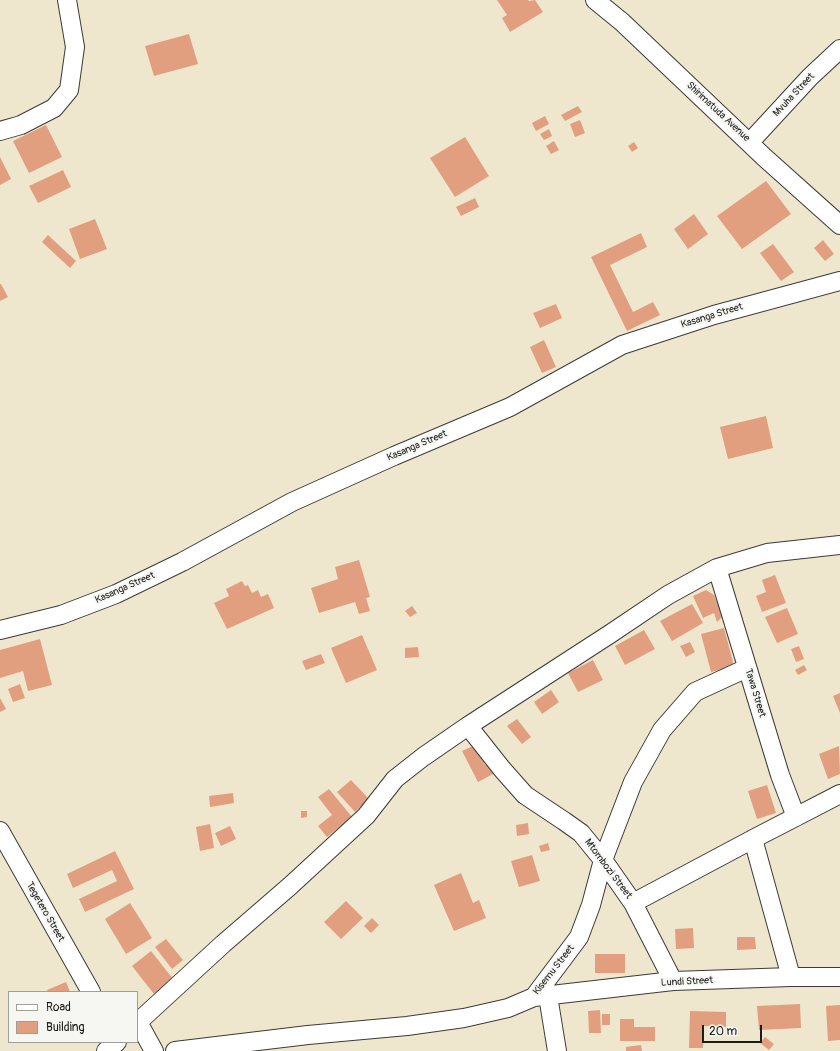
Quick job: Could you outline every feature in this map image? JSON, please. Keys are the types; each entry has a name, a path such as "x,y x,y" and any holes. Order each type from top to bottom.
{"street":[{"path":"0,131 21,125 54,108 69,90 75,47 67,0"},
{"name":"Shirimatuda Avenue","path":"595,0 622,22 840,226"},
{"name":"Mvuha Street","path":"750,142 810,77 840,49"},
{"name":"Kasanga Street","path":"0,630 61,615 116,594 182,562 292,502 394,456 510,407 622,345 714,315 800,290 840,281"},
{"path":"154,1051 138,1023 223,944 290,886 366,816 395,779 423,757 668,595 717,568 767,553 840,546"},
{"name":"Tawa Street","path":"717,568 780,774 796,817"},
{"name":"Kisemu Street","path":"175,1051 464,1018 508,1008 541,996 579,937 591,905 603,860 633,782 662,730 695,692 747,668"},
{"name":"Mtombozi Street","path":"468,726 525,795 581,833 603,860 633,903 673,982"},
{"path":"633,903 840,794"},
{"name":"Tegetero Street","path":"0,831 90,991"},
{"path":"753,839 791,978"},
{"name":"Lundi Street","path":"541,996 673,982 840,977"},
{"path":"541,996 557,1051"},
{"path":"106,1051 116,1043"}],"building":[{"path":"497,0 535,0 543,12 510,32 502,18 507,15"},
{"path":"189,34 198,64 154,76 145,46"},
{"path":"578,106 582,112 565,121 561,115"},
{"path":"545,116 549,124 536,131 532,123"},
{"path":"580,120 585,133 575,137 570,124"},
{"path":"46,125 62,157 29,173 13,141"},
{"path":"549,129 552,136 544,140 540,134"},
{"path":"465,137 489,176 455,197 430,158"},
{"path":"554,141 559,150 551,154 546,146"},
{"path":"634,142 638,148 632,152 628,146"},
{"path":"0,157 11,179 0,185"},
{"path":"63,170 71,187 38,203 29,186"},
{"path":"766,181 791,214 742,249 717,216"},
{"path":"475,198 479,207 461,216 456,207"},
{"path":"694,214 708,234 688,249 674,229"},
{"path":"95,219 107,249 80,259 69,229"},
{"path":"641,233 647,247 610,265 633,312 653,302 660,315 627,331 591,257"},
{"path":"48,235 76,261 70,268 42,242"},
{"path":"823,240 834,254 825,261 814,248"},
{"path":"773,244 794,272 781,281 760,253"},
{"path":"0,284 8,297 0,301"},
{"path":"556,304 562,318 540,328 533,313"},
{"path":"544,340 556,367 542,373 530,347"},
{"path":"766,416 773,448 728,459 720,427"},
{"path":"359,560 370,597 366,598 370,611 359,614 355,602 319,613 311,588 338,579 335,567"},
{"path":"775,575 786,603 762,612 756,596 766,592 762,580"},
{"path":"242,581 245,586 248,585 252,593 258,590 261,597 268,594 274,608 227,629 214,603 229,596 226,589"},
{"path":"706,590 714,595 723,616 717,622 714,613 703,618 693,596"},
{"path":"692,604 703,623 672,641 660,621"},
{"path":"412,606 417,613 410,617 405,611"},
{"path":"787,608 798,634 777,643 765,617"},
{"path":"724,628 734,666 711,672 701,634"},
{"path":"644,630 655,649 625,665 615,646"},
{"path":"362,635 377,670 346,683 331,648"},
{"path":"40,639 52,685 28,691 23,671 0,678 0,650"},
{"path":"690,642 695,652 686,657 680,646"},
{"path":"799,646 804,659 796,662 791,649"},
{"path":"418,647 419,657 405,658 405,648"},
{"path":"321,654 325,663 306,670 302,661"},
{"path":"593,660 603,680 578,692 568,673"},
{"path":"804,665 807,670 798,675 795,670"},
{"path":"20,684 25,698 13,702 8,689"},
{"path":"551,690 559,702 542,714 534,702"},
{"path":"840,693 840,713 833,696"},
{"path":"0,698 6,709 0,712"},
{"path":"517,719 531,737 522,744 507,726"},
{"path":"475,745 485,765 490,763 495,773 478,782 462,751"},
{"path":"839,746 840,774 828,779 819,754"},
{"path":"351,780 369,799 355,812 337,792"},
{"path":"767,785 776,813 757,819 748,791"},
{"path":"329,789 352,817 327,837 318,826 332,815 318,797"},
{"path":"233,793 234,803 210,807 209,796"},
{"path":"301,811 307,811 307,817 301,818"},
{"path":"528,823 529,834 517,836 516,825"},
{"path":"210,824 214,848 200,851 196,827"},
{"path":"230,826 236,839 221,846 215,833"},
{"path":"548,843 550,850 541,852 539,846"},
{"path":"115,851 134,889 85,912 79,899 117,881 112,870 73,888 67,874"},
{"path":"532,855 540,881 519,887 511,861"},
{"path":"461,873 473,903 479,900 486,918 454,931 434,885"},
{"path":"346,901 363,918 341,939 324,922"},
{"path":"130,903 152,938 126,954 105,919"},
{"path":"372,918 379,925 371,933 364,926"},
{"path":"693,928 694,948 676,949 675,929"},
{"path":"737,937 755,937 756,949 737,950"},
{"path":"166,939 183,960 172,969 155,947"},
{"path":"151,951 173,979 154,994 132,966"},
{"path":"595,954 625,954 625,973 595,973"},
{"path":"66,982 70,991 48,991"},
{"path":"800,1004 801,1028 759,1030 757,1006"},
{"path":"840,1005 840,1040 828,1041 826,1006"},
{"path":"600,1010 601,1033 589,1033 588,1011"},
{"path":"690,1011 726,1012 726,1027 704,1026 703,1048 689,1048"},
{"path":"602,1014 610,1014 610,1025 602,1025"},
{"path":"620,1019 634,1019 634,1027 655,1027 655,1041 620,1041"},
{"path":"765,1037 774,1044 769,1050 760,1043"},
{"path":"641,1045 642,1051 626,1051 626,1047"}]}
